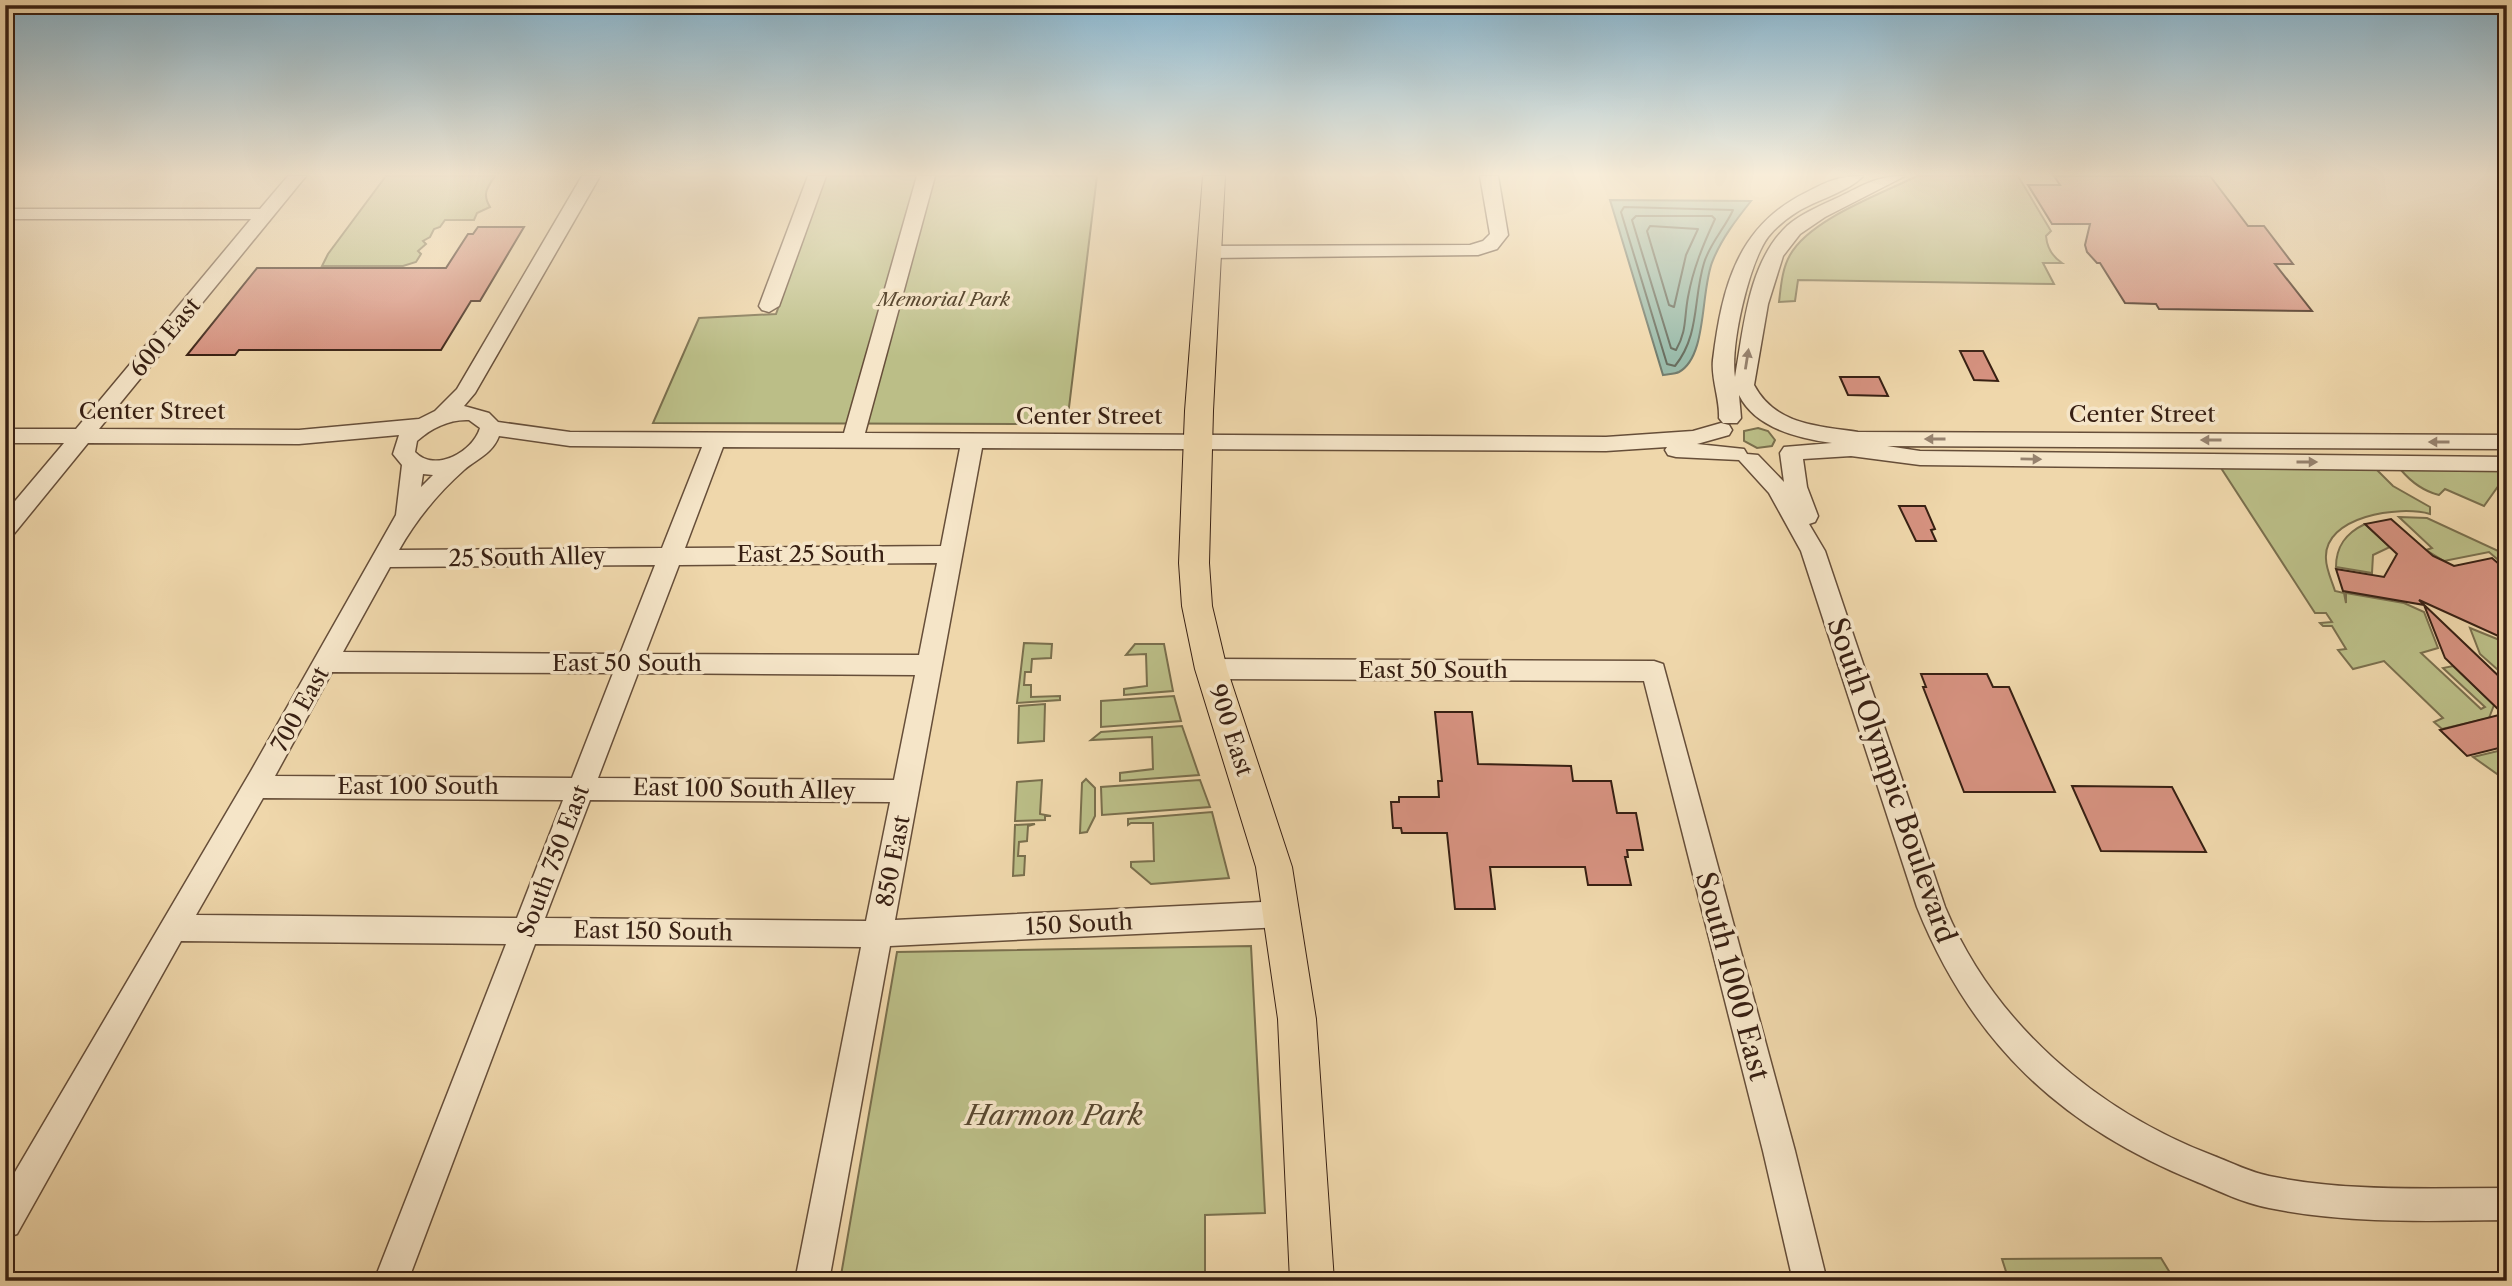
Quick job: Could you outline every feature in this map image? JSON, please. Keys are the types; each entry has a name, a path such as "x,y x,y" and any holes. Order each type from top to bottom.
{"main road":[{"name":"900 East","path":"1210,236 1197,444 1194,563 1198,606 1211,669 1274,867 1297,1019 1312,1281"}],"street":[{"name":"600 East","path":"5,529 248,236"},
{"path":"408,457 407,439 465,393 480,371 558,236"},
{"path":"769,306 795,236"},
{"path":"852,442 909,236"},
{"path":"1209,252 1471,251 1490,245 1498,236"},
{"path":"1760,236 1744,261 1723,362 1724,442 1743,457 1775,461 1791,453 1795,446 1792,433 1752,401 1744,385 1758,304 1774,255 1789,236"},
{"path":"480,371 478,393 486,423"},
{"name":"Center Street","path":"5,436 299,437 431,421 464,413 486,423 570,439 852,442 1606,444 1693,438 1725,424"},
{"path":"1725,424 1748,414 1774,420"},
{"name":"Center Street","path":"1774,420 1821,434 1858,439 2507,442"},
{"name":"700 East","path":"174,928 256,787 407,515 489,439 486,423"},
{"name":"Center Street","path":"299,437 408,457 437,467 467,458 570,439"},
{"path":"1969,439 1978,459"},
{"name":"South 750 East","path":"391,1281 715,440"},
{"path":"2179,440 2192,461"},
{"name":"850 East","path":"813,1281 972,442"},
{"path":"2392,442 2408,462"},
{"name":"Center Street","path":"1606,444 1636,449 1743,457"},
{"name":"Center Street","path":"1791,453 1838,449 1907,457 1978,459 2507,464"},
{"name":"South Olympic Boulevard","path":"1791,453 1796,487 1807,517 1813,551 1931,907 1955,962 1996,1023 2042,1071 2095,1112 2172,1157 2267,1192 2359,1203 2507,1204"},
{"name":"700 East","path":"407,515 408,457"},
{"name":"South Olympic Boulevard","path":"1743,457 1768,476 1788,505 1813,551"},
{"name":"East 25 South","path":"670,556 951,554"},
{"name":"25 South Alley","path":"384,558 670,556"},
{"name":"East 50 South","path":"326,662 928,665"},
{"name":"East 50 South","path":"1211,669 1654,671"},
{"name":"South 1000 East","path":"1654,671 1779,1151 1810,1281"},
{"name":"East 100 South","path":"256,787 581,787"},
{"name":"East 100 South Alley","path":"581,787 907,791"},
{"name":"150 South","path":"879,933 1280,914"},
{"path":"5,1222 174,928"},
{"name":"East 150 South","path":"174,928 879,933"}],"green space":[{"path":"341,236 430,236 423,241 426,244 418,251 421,254 416,262 403,266 322,266"},
{"name":"Memorial Park","path":"804,236 1090,236 1067,424 653,423 699,318 776,314"},
{"path":"1806,236 2046,236 2053,255 2062,263 2043,263 2054,284 1798,280 1795,301 1779,302 1785,266"},
{"path":"1758,428 1768,431 1775,440 1772,446 1757,448 1744,441 1744,431"},
{"path":"2221,468 2376,469 2393,486 2430,507 2430,514 2401,511 2383,513 2350,523 2328,544 2328,571 2335,591 2344,593 2346,603 2346,593 2404,603 2424,612 2438,648 2421,653 2481,709 2485,707 2443,668 2453,666 2494,705 2489,718 2442,729 2434,722 2443,718 2384,661 2353,669 2338,650 2346,649 2332,626 2323,626 2320,623 2332,622 2326,613 2315,613"},
{"path":"2507,469 2507,479 2504,478 2484,506 2445,489 2439,495 2428,491 2409,479 2401,470"},
{"path":"2399,517 2427,518 2507,555 2504,565 2489,552 2444,561 2426,550 2432,548"},
{"path":"2365,524 2390,547 2373,555 2372,573 2336,567 2343,541"},
{"path":"2470,628 2507,643 2507,678 2480,654"},
{"path":"1024,643 1052,644 1051,658 1032,659 1031,672 1025,672 1024,685 1031,685 1031,697 1060,696 1060,700 1017,703"},
{"path":"1135,644 1164,644 1173,691 1124,695 1124,689 1147,686 1146,654 1126,655"},
{"path":"1174,696 1181,721 1101,727 1101,701"},
{"path":"1045,704 1044,741 1018,743 1019,706"},
{"path":"1182,726 1199,775 1120,781 1120,773 1153,769 1152,737 1091,740 1101,732"},
{"path":"2502,750 2507,755 2507,781 2473,757"},
{"path":"1086,779 1095,788 1095,816 1087,832 1080,833 1082,783"},
{"path":"1042,780 1040,814 1051,816 1045,816 1045,820 1015,821 1017,782"},
{"path":"1200,780 1210,807 1102,815 1101,787"},
{"path":"1212,812 1229,878 1151,884 1131,867 1131,862 1154,861 1153,823 1128,825 1128,819"},
{"path":"1035,824 1028,826 1027,841 1019,842 1018,856 1025,856 1024,875 1013,876 1015,825"},
{"name":"Harmon Park","path":"1251,946 1265,1213 1205,1215 1205,1281 840,1281 897,952"},
{"path":"2161,1258 2175,1281 2009,1281 2002,1259"}],"water":[{"path":"1621,236 1726,236 1709,272 1695,352 1688,364 1677,373 1663,375"}],"building":[{"path":"467,236 519,236 480,301 471,301 441,350 239,350 235,355 187,355 257,268 446,268"},
{"path":"2087,236 2272,236 2293,264 2275,264 2312,311 2159,309 2156,304 2125,303 2100,263 2087,252"},
{"path":"1960,351 1983,351 1998,381 1974,380"},
{"path":"1840,377 1879,377 1888,396 1848,395"},
{"path":"1899,506 1925,506 1935,529 1931,530 1936,541 1916,541"},
{"path":"2391,519 2433,556 2454,566 2492,558 2507,571 2507,640 2419,600 2507,684 2507,746 2467,756 2440,730 2503,714 2445,658 2424,605 2343,591 2336,569 2384,577 2397,554 2365,524"},
{"path":"1921,674 1987,674 1993,687 2009,687 2055,792 1964,792 1923,687 1926,687"},
{"path":"1435,712 1472,712 1478,764 1571,766 1573,781 1611,781 1617,813 1636,813 1643,850 1627,850 1628,857 1625,857 1631,885 1588,885 1585,867 1490,867 1495,909 1455,909 1447,833 1402,833 1401,828 1393,828 1391,802 1399,802 1399,797 1439,797 1438,781 1442,781"},
{"path":"2072,786 2172,787 2206,852 2101,851"}]}
